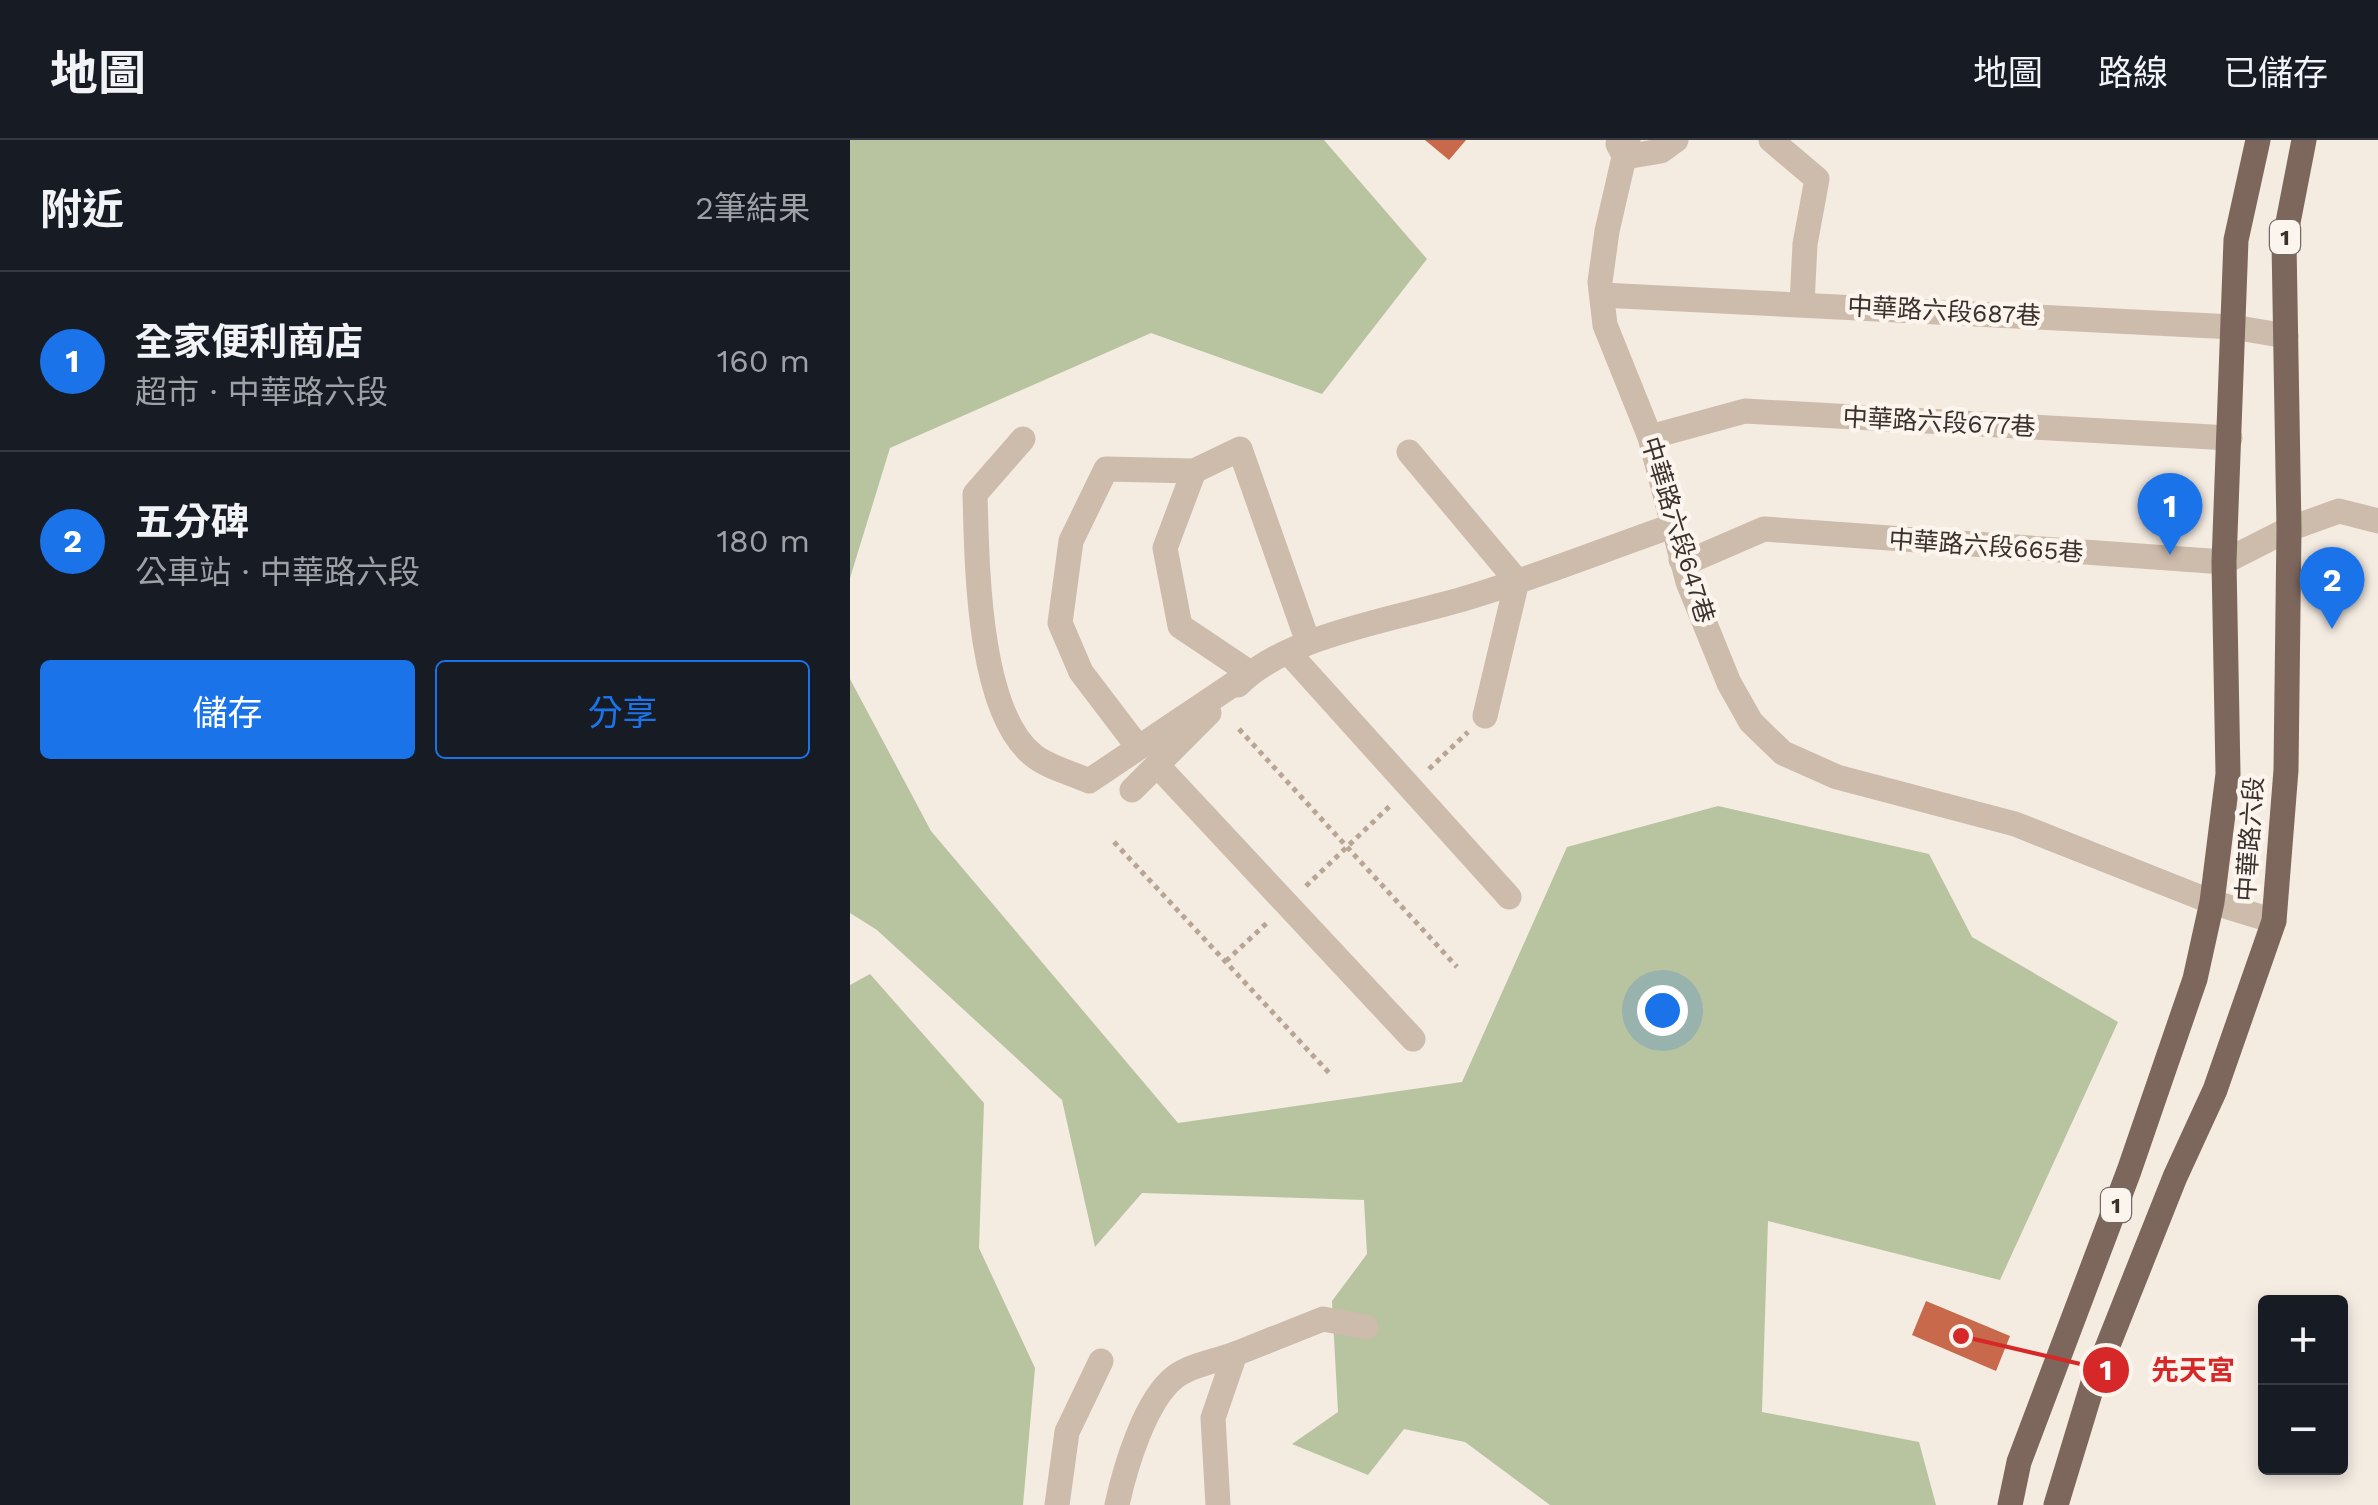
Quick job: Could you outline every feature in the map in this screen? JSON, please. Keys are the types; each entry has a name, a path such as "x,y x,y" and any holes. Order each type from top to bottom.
{"main road":[{"name":"中華路六段","path":"2010,1505 2019,1462 2129,1171 2195,979 2212,902 2228,774 2224,562 2236,240 2258,140"},
{"name":"中華路六段","path":"2056,1505 2092,1383 2215,1090 2274,920 2286,770 2289,528 2284,243 2304,140"}],"street":[{"path":"1623,146 1661,151 1676,140"},
{"path":"1771,140 1817,178 1805,244 1802,304"},
{"name":"中華路六段647巷","path":"1623,146 1600,282 1605,325 1650,437 1682,560 1729,682 1750,722 1783,753 1836,777 2015,824 2212,902 2274,920"},
{"name":"中華路六段687巷","path":"1602,296 2232,327 2286,336"},
{"name":"中華路六段677巷","path":"1650,437 1746,412 2230,438"},
{"path":"1023,439 975,494 978,597 1000,709 1032,754 1089,781 1250,673 1299,648 1517,580 1672,526"},
{"path":"1138,746 1081,672 1060,623 1071,540 1106,469 1194,471 1240,449 1299,648 1410,787 1508,896"},
{"path":"1409,452 1517,580"},
{"path":"1194,471 1165,548 1180,626 1250,673"},
{"path":"2224,562 2289,528 2338,511 2378,520"},
{"name":"中華路六段665巷","path":"1682,560 1690,561 1764,530 2224,562"},
{"path":"1485,716 1517,580"},
{"path":"1132,790 1250,673"},
{"path":"1157,765 1413,1040"},
{"path":"1117,1505 1123,1475 1156,1398 1177,1375 1323,1319 1366,1327"},
{"path":"1218,1505 1214,1418 1235,1354"},
{"path":"1058,1505 1067,1432 1101,1361"}],"path":[{"path":"1226,962 1485,716"},
{"path":"1239,729 1457,968"},
{"path":"1114,842 1332,1076"}],"green space":[{"path":"850,140 1324,140 1427,259 1322,394 1151,333 890,448 850,578"},
{"path":"850,679 931,831 1178,1123 1462,1082 1567,847 1718,806 1929,854 1972,937 2118,1022 2000,1280 1768,1221 1762,1412 1919,1442 1936,1505 1550,1505 1465,1442 1404,1429 1368,1475 1292,1444 1338,1412 1332,1301 1367,1254 1364,1200 1142,1193 1095,1247 1062,1100 877,930 850,913"},
{"path":"870,974 984,1103 979,1248 1035,1368 1023,1505 850,1505 850,985"}],"building":[{"path":"1425,140 1466,140 1449,160"},
{"path":"1926,1301 2010,1336 1996,1371 1912,1335"}],"place":[{"name":"全家便利商店","path":"2170,555"},
{"name":"五分碑","path":"2332,629"},
{"name":"先天宮","path":"1961,1336"}]}
